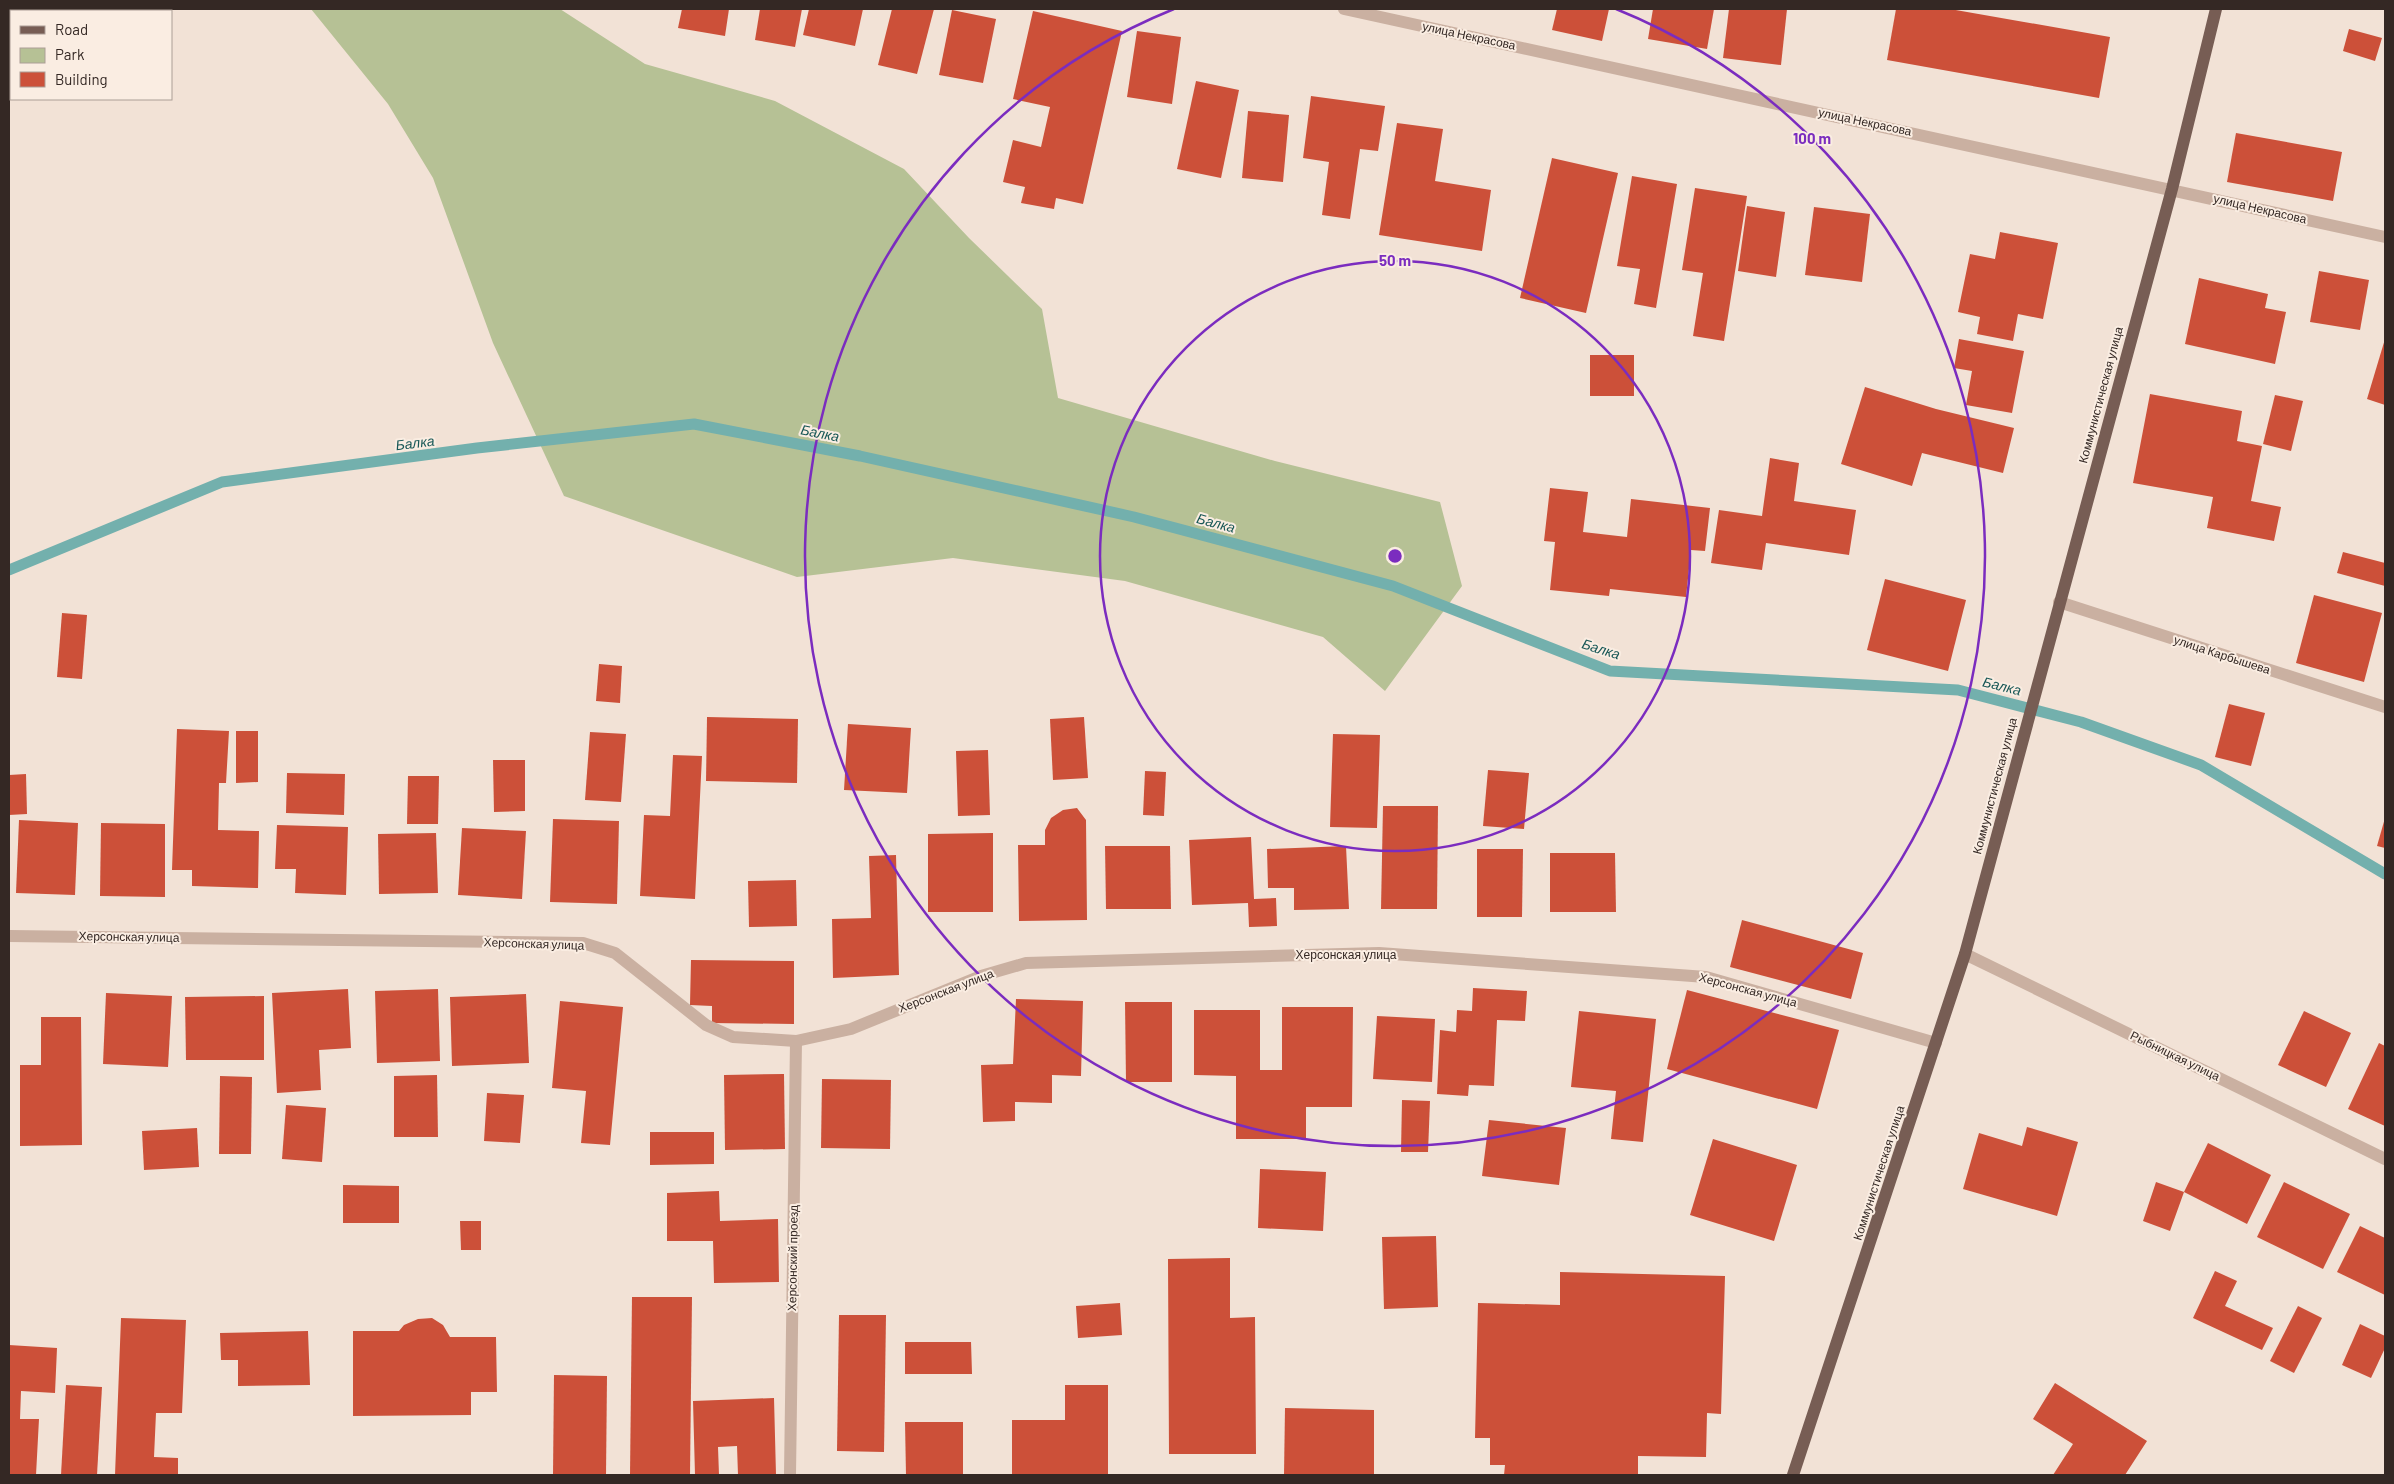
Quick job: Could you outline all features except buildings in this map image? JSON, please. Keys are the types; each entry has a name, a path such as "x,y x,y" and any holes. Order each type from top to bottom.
{"main road":[{"name":"Коммунистическая улица","path":"1793,1475 1965,954 2058,602 2172,189 2216,9"}],"street":[{"name":"улица Некрасова","path":"1344,9 2385,237"},
{"name":"улица Карбышева","path":"2058,602 2385,707"},
{"name":"Херсонская улица","path":"9,936 583,943 615,953 706,1025 733,1037 796,1041 851,1029 981,976 1026,963 1379,953 1706,977 1936,1043"},
{"name":"Рыбницкая улица","path":"1965,954 2385,1159"},
{"name":"Херсонский проезд","path":"790,1475 796,1041"}],"green space":[{"path":"311,9 560,9 645,64 775,101 904,169 969,238 1042,309 1058,398 1275,461 1440,502 1462,586 1385,691 1323,637 1125,581 953,558 797,577 564,496 493,343 433,178 388,104"}],"waterway":[{"name":"Балка","path":"9,570 222,482 477,448 694,424 860,456 1134,517 1393,586 1610,671 1958,690 2081,722 2201,765 2385,874"}]}
